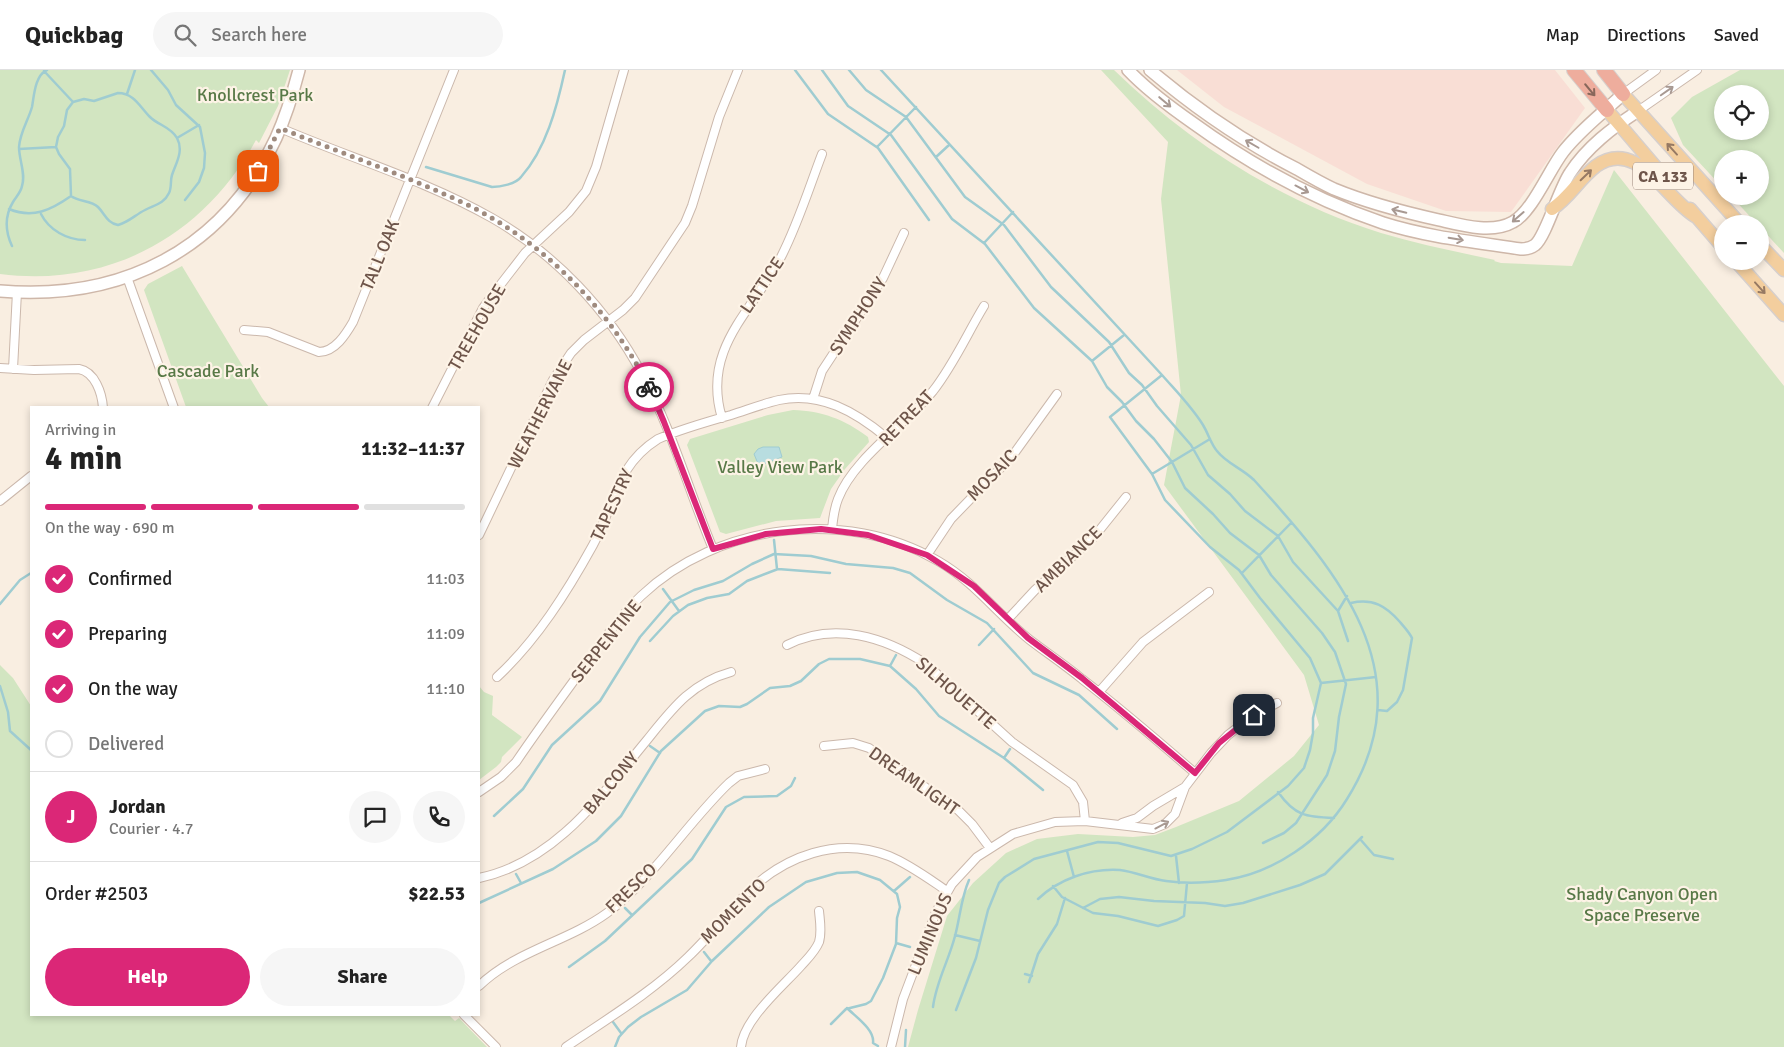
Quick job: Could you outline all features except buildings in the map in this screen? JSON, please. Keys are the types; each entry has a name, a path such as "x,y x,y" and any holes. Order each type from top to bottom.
{"highway":[{"name":"CA 133","path":"1574,70 1607,110"},
{"name":"CA 133","path":"1604,70 1623,94"}],"main road":[{"path":"0,290 48,293 76,290 127,277 172,255 217,221 253,178 280,128 300,70"},
{"path":"1128,70 1169,106 1223,145 1327,202 1385,223 1450,238 1521,249 1530,248 1540,239 1562,185 1580,160 1620,123 1638,111"},
{"path":"1150,70 1179,94 1232,132 1333,188 1389,209 1453,224 1481,228 1500,228 1518,218 1533,200 1550,169 1579,132 1607,110 1623,94"},
{"name":"CA 133","path":"1623,94 1732,215"},
{"name":"CA 133","path":"1607,110 1620,123 1714,237"},
{"path":"1552,209 1568,196 1580,180 1595,167 1609,160 1622,158 1633,161 1648,172 1695,216"},
{"path":"1769,254 1784,270"},
{"path":"1744,270 1784,315"}],"street":[{"name":"TALL OAK","path":"244,330 268,332 319,352 328,351 336,344 353,322 454,70"},
{"name":"TREEHOUSE","path":"433,406 483,308 504,278 532,246 569,212 586,191 596,167 624,70"},
{"name":"WEATHERVANE","path":"480,533 558,371 571,353 584,340 628,306 685,223 719,117 738,70"},
{"path":"1623,94 1656,70"},
{"path":"1638,111 1697,70"},
{"path":"280,128 410,179 477,210 532,246 583,292 608,321 641,372 669,434 713,549"},
{"name":"LATTICE","path":"722,418 717,385 724,350 737,322 776,266 788,242 822,154"},
{"name":"SYMPHONY","path":"813,400 822,371 876,291 904,233"},
{"path":"127,277 173,406"},
{"path":"13,369 17,292"},
{"name":"RETREAT","path":"832,529 836,507 843,489 856,470 922,404 940,382 984,306"},
{"path":"0,368 79,368 85,370 94,378 102,406"},
{"name":"MOSAIC","path":"927,555 951,519 1013,455 1057,394"},
{"name":"TAPESTRY","path":"497,677 517,659 575,578 595,542 626,468 651,443 669,434 780,400 813,400 837,405 854,412 887,438"},
{"path":"0,501 30,477"},
{"name":"AMBIANCE","path":"1008,619 1035,590 1094,537 1126,497"},
{"name":"SERPENTINE","path":"480,791 501,777 516,762 600,644 632,605 668,575 713,549 766,534 800,529 832,529 884,539 927,555 974,586 1028,638 1099,692 1195,773"},
{"path":"1099,692 1143,642 1209,592"},
{"name":"SILHOUETTE","path":"788,645 814,634 850,634 869,637 914,656 926,664 1012,742 1073,785 1083,802 1085,821"},
{"name":"BALCONY","path":"480,878 504,871 525,861 568,832 678,704 702,683 713,677 731,672"},
{"name":"LUMINOUS","path":"891,1047 906,990 935,915 947,891 965,869 990,848 1013,834 1055,822 1085,821 1117,824 1145,830 1165,824 1175,814 1185,787 1219,743 1254,715 1277,704"},
{"name":"DREAMLIGHT","path":"824,746 853,743 869,748 958,810 972,824 990,848"},
{"name":"FRESCO","path":"480,985 499,968 513,960 563,938 608,912 637,884 729,782 738,776 765,769"},
{"name":"LUMINOUS","path":"1117,824 1137,818 1185,787"},
{"name":"MOMENTO","path":"566,1047 672,972 707,938 748,892 774,872 803,856 823,849 840,847 856,847 873,851 890,856 947,891"},
{"path":"740,1047 743,1036 753,1019 808,959 818,944 821,928 819,911"},
{"path":"465,1016 496,1047"}],"shaded area":[{"path":"1177,70 1555,70 1585,108 1511,212 1446,211 1367,184 1224,107"}],"green space":[{"name":"Knollcrest Park","path":"0,70 290,70 278,106 259,143 256,140 235,174 209,203 181,228 149,248 115,263 79,272 40,276 0,274"},
{"name":"Shady Canyon Open Space Preserve","path":"1101,70 1114,70 1173,122 1205,145 1272,187 1308,205 1381,233 1501,263 1572,266 1614,170 1784,386 1784,1047 908,1047 947,916 973,883 1006,853 1037,839 1078,834 1133,837 1155,835 1176,827 1239,801 1294,756 1319,725 1304,675 1164,485 1181,395 1161,199 1168,142"},
{"path":"1740,70 1784,70 1784,253 1769,237 1769,215 1749,215 1739,205 1769,205 1769,150 1714,150 1714,178 1683,145 1671,118 1692,97"},
{"name":"Cascade Park","path":"182,266 268,406 186,406 144,290 148,284"},
{"name":"Valley View Park","path":"793,410 814,412 832,417 850,425 868,437 869,442 845,469 831,489 820,518 776,521 726,534 720,532 687,445 690,439 768,415"},
{"path":"0,665 13,678 30,704 30,1016 450,1016 455,1021 459,1018 487,1047 0,1047"},
{"path":"480,687 484,692 493,696 492,715 522,737 502,757 501,762 480,779"}],"water":[{"path":"763,447 779,447 782,457 759,466 754,454"}],"waterway":[{"path":"12,246 8,235 7,219 10,208 21,190 23,181 19,152 22,131 32,107 34,92 40,76 47,70"},
{"path":"127,94 135,70"},
{"path":"151,70 168,90 176,105 200,127 205,153 204,168 199,182 185,200"},
{"path":"426,167 492,187 515,182 530,166 544,141 554,113 565,70"},
{"path":"795,70 828,114 878,148 929,220"},
{"path":"822,70 848,106 891,135 952,219 985,244 1034,308 1092,361 1107,387 1122,402 1172,462 1185,488 1230,533 1259,555 1271,575 1322,633 1335,652 1346,684 1339,717 1335,751 1327,775 1296,823 1284,833 1263,843"},
{"path":"849,70 866,90 906,117 965,197 1004,225 1051,287 1109,342 1129,373 1142,385 1157,406 1191,445 1208,475 1230,494 1245,511 1278,536 1293,562 1338,611 1348,641"},
{"path":"881,70 1189,405 1199,418 1217,451 1254,480 1315,551 1341,588 1361,626 1374,667 1377,709 1369,753 1347,799 1337,814 1310,841 1295,852 1261,870 1244,876 1211,882 1174,882 1120,870 1086,873 1055,886 1038,899"},
{"path":"44,71 73,102"},
{"path":"118,93 133,98 153,120 171,131 177,138 180,148 167,197 158,204 118,225 109,220 95,205 71,196 70,169 56,147 58,137 64,126 67,110 73,102 84,99 94,101 118,93"},
{"path":"877,147 916,107"},
{"path":"177,138 199,125"},
{"path":"936,157 949,145"},
{"path":"19,149 56,147"},
{"path":"9,209 26,213 41,212 71,196"},
{"path":"984,243 1013,212"},
{"path":"41,214 44,220 59,233 78,240 85,240"},
{"path":"1092,361 1124,335"},
{"path":"956,1010 976,958 988,910 999,883 1005,877 1034,859 1098,842 1118,843 1171,856 1192,849 1227,832 1288,786 1304,768 1310,750 1313,718 1321,683 1310,658 1239,570 1210,547 1165,500 1152,474 1110,417 1162,375"},
{"path":"1152,474 1210,439"},
{"path":"1242,573 1291,523"},
{"path":"774,540 777,569"},
{"path":"494,816 523,789 552,745 600,701 640,637 670,602 694,590 723,581 774,554 811,556 846,564 893,568 910,573 947,600 987,623 1033,673 1079,695 1117,729"},
{"path":"650,641 673,616 688,605 707,598 729,594 747,581 778,569 830,573"},
{"path":"0,604 20,580 30,574"},
{"path":"663,589 679,611"},
{"path":"1338,611 1347,596"},
{"path":"1351,603 1366,602 1384,608 1400,622 1412,638 1403,690 1397,702 1387,711 1378,710"},
{"path":"979,645 994,629"},
{"path":"890,666 896,655"},
{"path":"480,903 553,869 596,841 621,816 661,751 705,711 719,706 740,707 770,688 790,686 801,681 819,664 829,659 860,659 890,666 916,689 939,716 1004,758 1043,790"},
{"path":"1321,683 1376,677"},
{"path":"0,686 8,712 10,731 30,749"},
{"path":"650,746 660,753"},
{"path":"1004,758 1010,749"},
{"path":"569,967 605,941 692,859 726,807 744,797 777,796 791,786 795,778"},
{"path":"1278,792 1290,806 1302,814 1334,818"},
{"path":"1083,908 1100,899 1119,897 1225,906 1243,903 1300,885 1325,874 1362,837"},
{"path":"1360,839 1374,855 1393,859"},
{"path":"1067,851 1074,877"},
{"path":"1176,856 1179,883"},
{"path":"615,1047 619,1037 628,1027 641,1017 687,990 712,961 769,907 806,882 837,873 857,872 880,880 897,894 900,907 897,918 896,944 883,978 871,1001 846,1009 831,1024"},
{"path":"516,874 521,883"},
{"path":"894,891 910,877"},
{"path":"933,1007 937,989 955,936 969,880"},
{"path":"1053,886 1062,897 1093,913 1118,916 1158,926 1184,916 1187,883"},
{"path":"1029,982 1038,954 1057,924 1065,898"},
{"path":"625,908 631,914"},
{"path":"955,935 980,941"},
{"path":"896,943 910,947"},
{"path":"704,952 711,961"},
{"path":"1025,974 1032,976"},
{"path":"847,1008 868,1029 873,1038 873,1043 878,1046"},
{"path":"613,1022 621,1033"},
{"path":"905,1047 906,1030"}],"way so far":[{"path":"258,171 280,128 417,182 492,218 540,251 583,292 603,314 620,338 649,387"}],"route":[{"path":"649,387 713,549 739,540 766,534 800,529 832,529 884,539 927,555 951,569 974,586 1017,629 1082,678 1195,773 1219,743 1254,715"}]}
